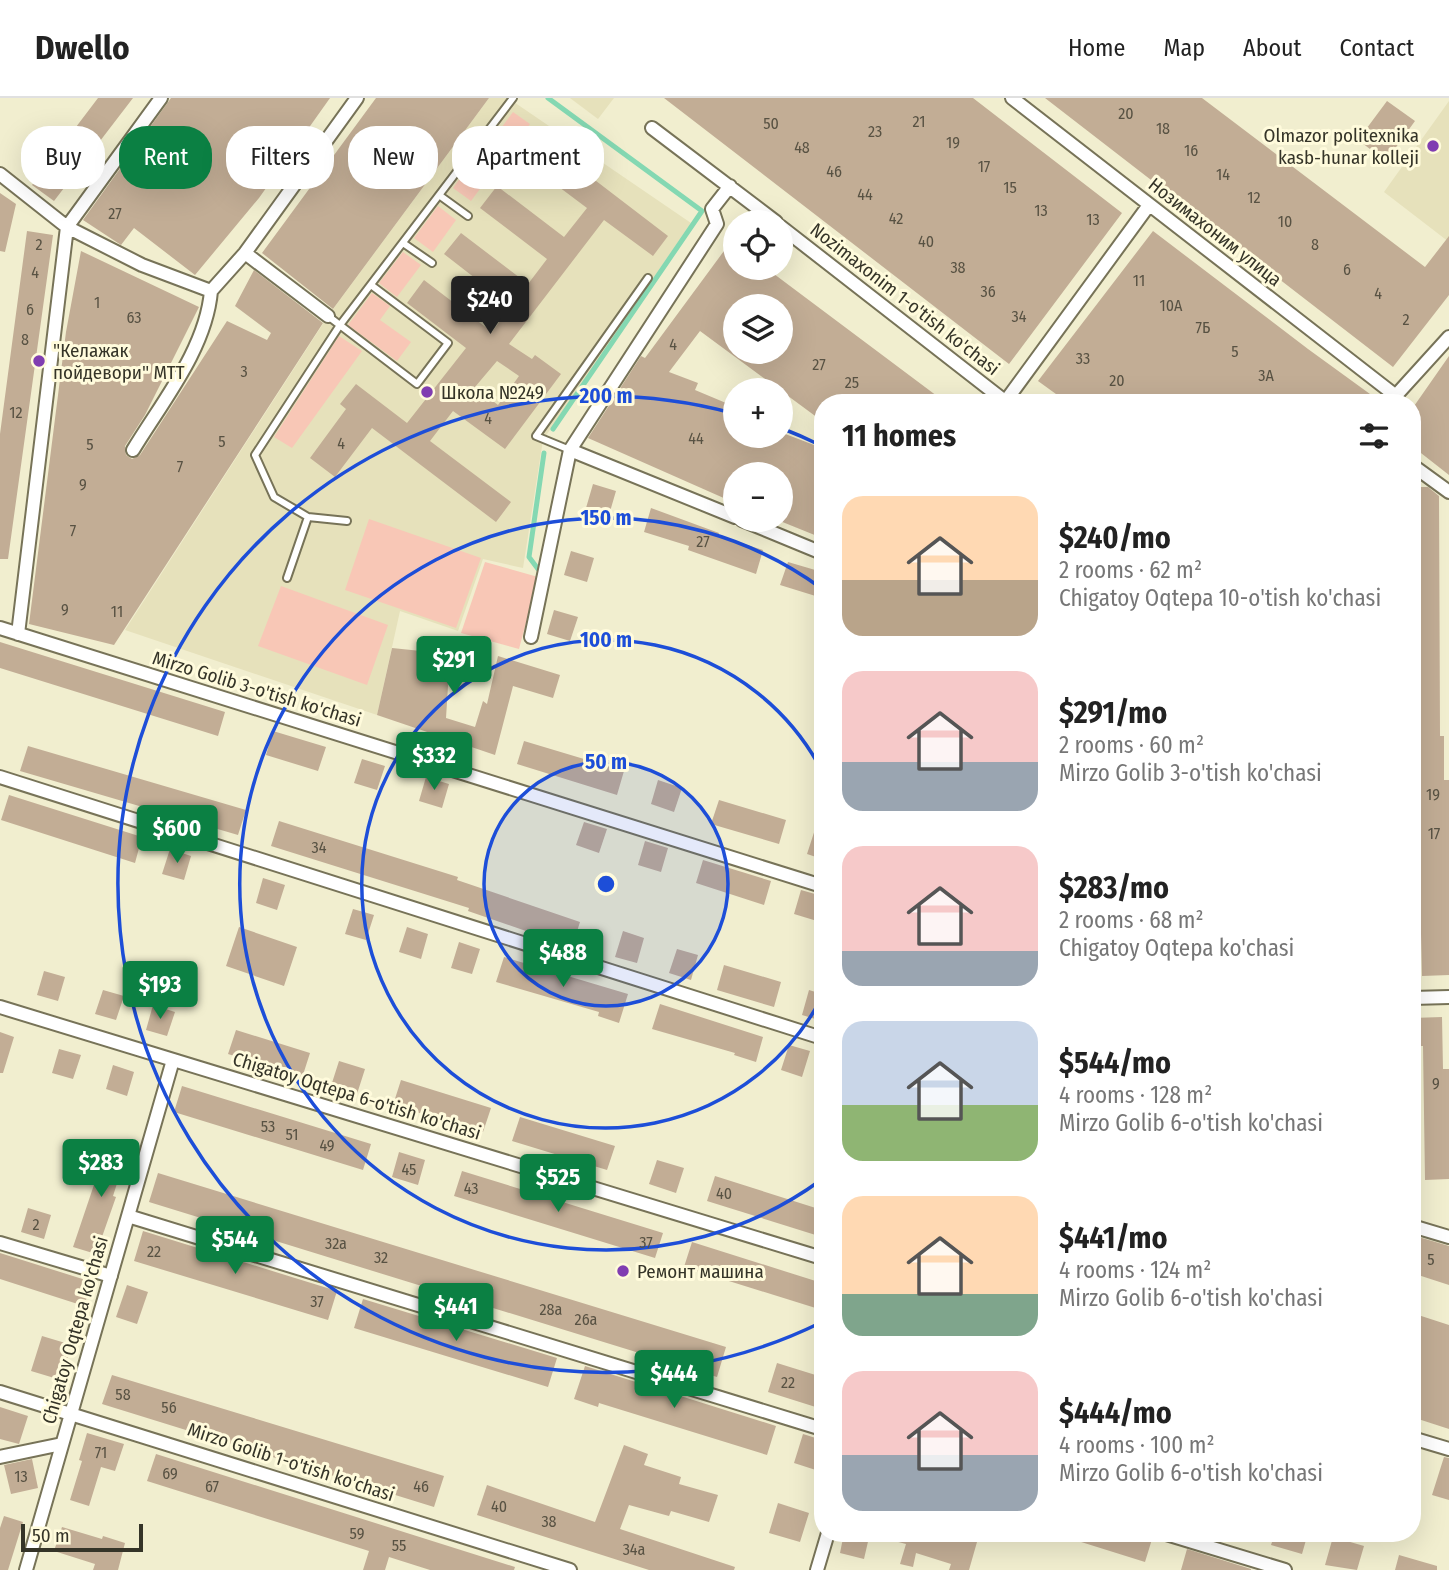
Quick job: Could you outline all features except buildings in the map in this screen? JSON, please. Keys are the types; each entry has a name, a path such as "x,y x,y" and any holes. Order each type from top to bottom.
{"street":[{"path":"18,634 67,227 162,98"},
{"path":"133,450 200,336 211,291 245,253 357,98"},
{"name":"Нозимахоним улица","path":"1012,98 1387,394"},
{"path":"652,128 761,210"},
{"path":"0,174 67,227 142,265 211,291"},
{"path":"531,637 570,450 716,224 712,209 730,186"},
{"path":"1012,394 1149,205"},
{"name":"Nozimaxonim 1-o'tish ko'chasi","path":"793,236 996,394"},
{"path":"245,253 328,316"},
{"path":"1398,394 1449,337"},
{"path":"570,450 723,512"},
{"path":"1421,472 1449,492"},
{"path":"772,532 814,549"},
{"name":"Mirzo Golib 3-o'tish ko'chasi","path":"0,628 814,883"},
{"path":"0,777 814,1035"},
{"path":"1421,998 1449,997"},
{"name":"Chigatoy Oqtepa 6-o'tish ko'chasi","path":"0,1007 814,1256"},
{"name":"Chigatoy Oqtepa ko'chasi","path":"26,1570 173,1060"},
{"path":"128,1216 814,1427"},
{"path":"1421,1229 1449,1237"},
{"path":"0,1243 111,1276"},
{"name":"Mirzo Golib 1-o'tish ko'chasi","path":"0,1392 72,1412 570,1570"},
{"path":"1421,1441 1449,1449"},
{"path":"0,1457 62,1444"},
{"path":"817,1570 825,1542"},
{"path":"1193,1542 1285,1570"}],"lane":[{"path":"492,126 513,98"},
{"path":"347,521 308,517 274,497 256,456 340,325 452,178"},
{"path":"439,195 468,216"},
{"path":"403,243 432,263"},
{"path":"570,450 536,436 648,278"},
{"path":"328,316 417,384 448,343 370,285"},
{"path":"287,578 308,517"}],"shaded area":[{"name":"Школа №249","path":"489,98 508,98 549,126 468,126"},
{"path":"570,98 614,98 598,119"},
{"name":"Оlmazor politexnika kasb-hunar kolleji","path":"1449,101 1449,242 1384,192"},
{"path":"513,112 530,124 529,126 503,126"},
{"name":"Школа №249","path":"452,148 452,189 604,189 604,164 691,223 543,440 523,568 483,559 458,631 400,611 377,715 125,630 328,316 422,189 438,189 438,167"},
{"path":"454,189 480,189 471,201"},
{"path":"438,206 456,220 433,252 414,238"},
{"path":"403,252 421,265 397,297 379,283"},
{"path":"372,293 390,306 380,320 411,342 397,361 348,325"},
{"path":"339,336 362,351 292,448 274,437"},
{"path":"369,519 481,558 456,628 345,590"},
{"path":"485,562 538,577 519,649 461,633"},
{"path":"281,586 388,625 367,685 258,646"}],"waterway":[{"path":"548,98 702,211 553,429"},
{"path":"538,569 529,557 544,453"}],"place":[{"name":"Оlmazor politexnika kasb-hunar kolleji","path":"1433,146"},
{"name":"\"Келажак пойдевори\" МТТ","path":"39,361"},
{"name":"Школа №249","path":"427,392"},
{"name":"Ремонт машина","path":"623,1271"}]}
